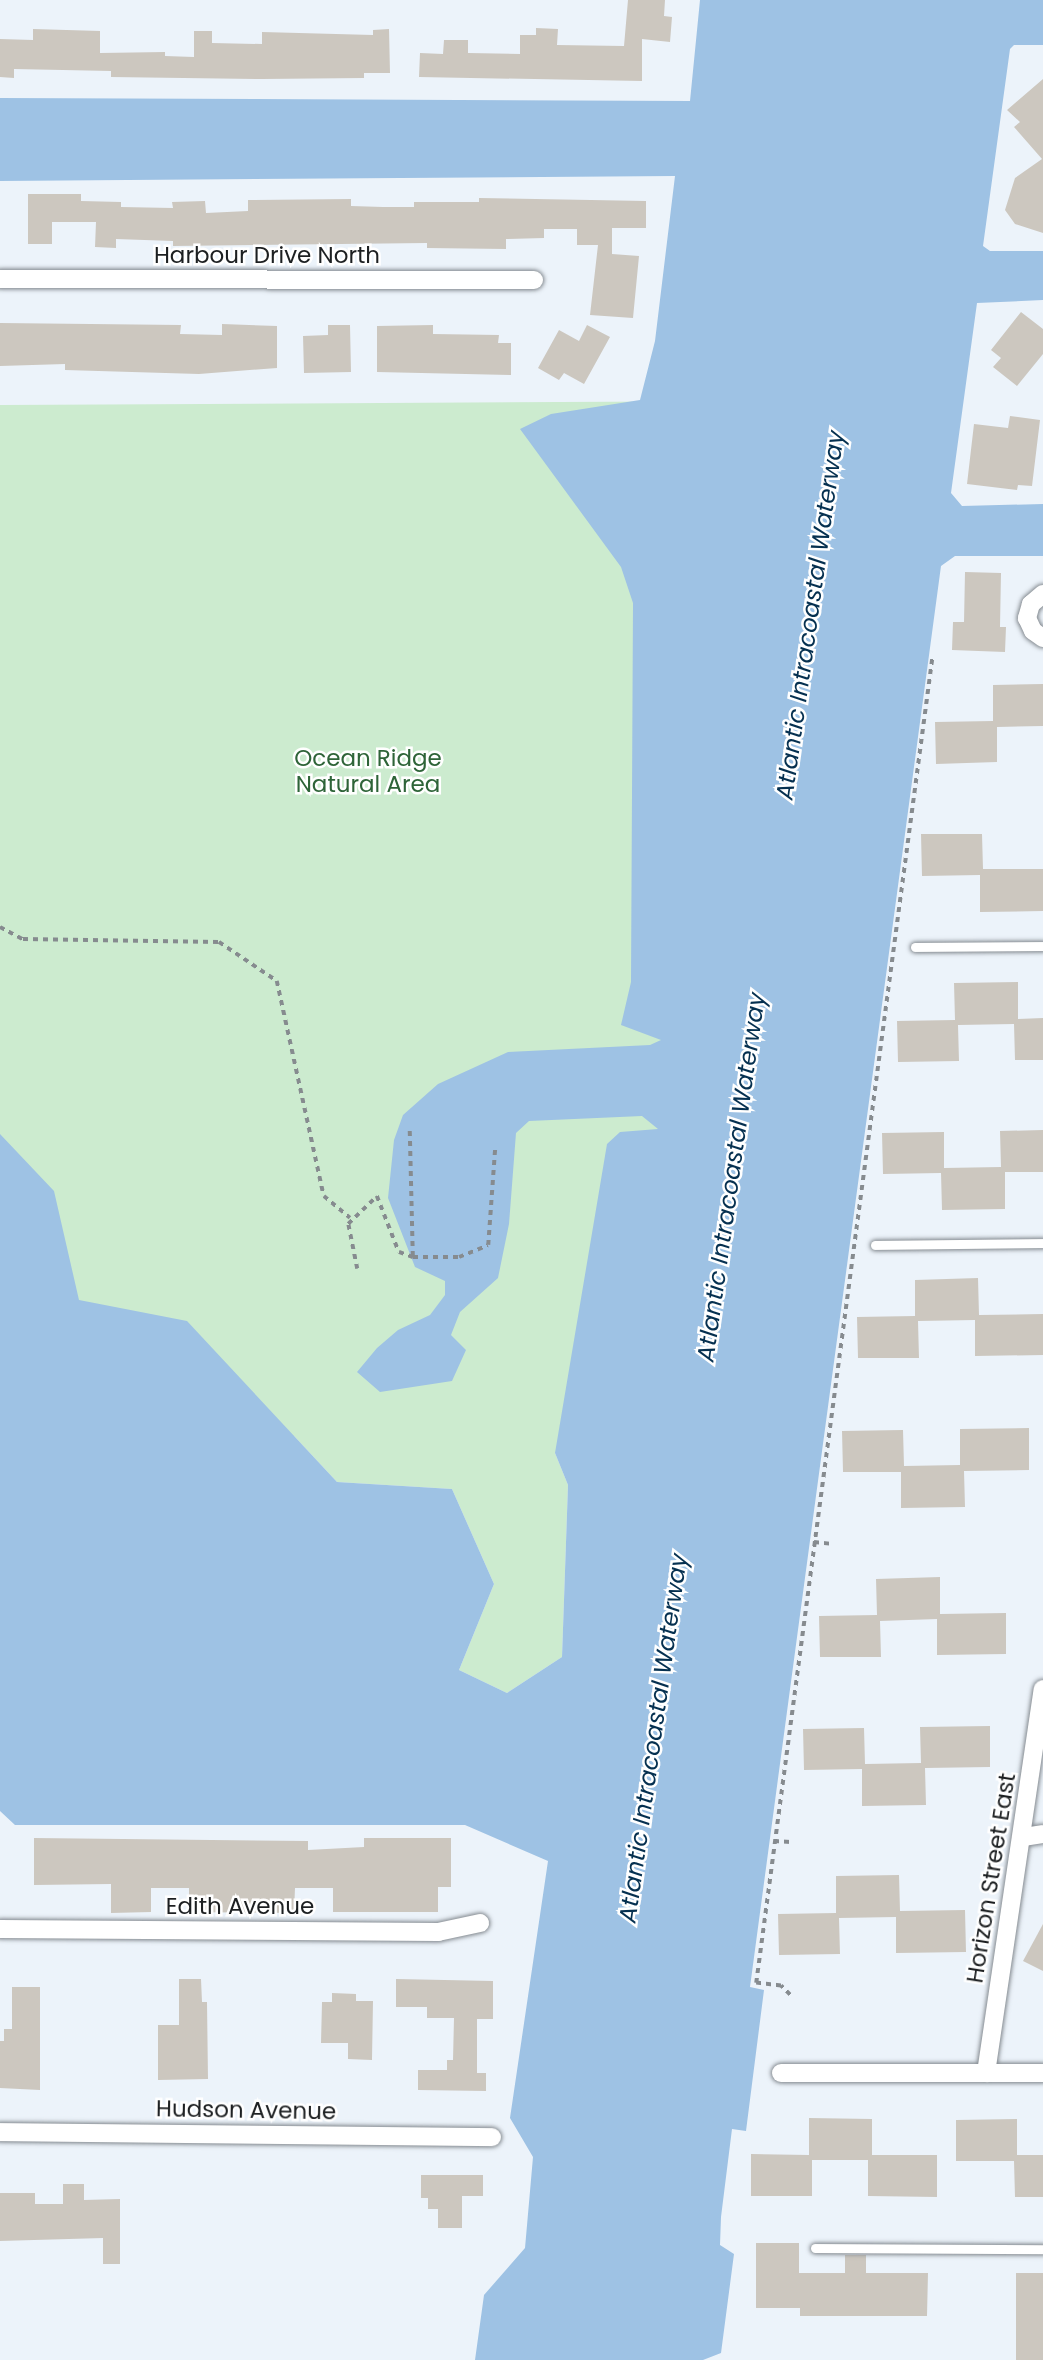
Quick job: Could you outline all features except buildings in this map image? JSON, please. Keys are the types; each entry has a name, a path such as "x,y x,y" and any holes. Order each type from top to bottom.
{"street":[{"name":"Harbour Drive North","path":"0,279 534,280"},
{"path":"1043,594 1031,604 1027,618 1033,631 1043,638"},
{"name":"Horizon Street East","path":"986,2073 1024,1837 1043,1689"},
{"path":"1024,1837 1043,1834"},
{"name":"Edith Avenue","path":"0,1929 438,1932 480,1923"},
{"path":"781,2073 1043,2073"},
{"name":"Hudson Avenue","path":"0,2132 492,2137"}],"lane":[{"path":"915,947 1043,946"},
{"path":"875,1245 1043,1243"},
{"path":"815,2248 1043,2249"}],"path":[{"path":"790,1996 781,1986 756,1983 932,658"},
{"path":"0,927 23,939 219,942 277,981 324,1196 350,1218 357,1269"},
{"path":"410,1131 413,1257"},
{"path":"350,1218 377,1196 399,1252 413,1257 459,1258 488,1245 495,1147"},
{"path":"814,1542 832,1544"},
{"path":"774,1841 791,1842"}],"green space":[{"name":"Ocean Ridge Natural Area","path":"773,401 674,1434 555,1453 568,1485 562,1657 507,1693 459,1670 494,1584 452,1489 337,1482 294,1436 0,1438 0,405"}],"water":[{"name":"Atlantic Intracoastal Waterway","path":"700,0 1043,0 1043,45 1014,45 1010,49 983,246 990,251 1043,251 1043,300 977,303 951,493 962,506 1043,504 1043,556 955,556 941,566 750,1987 764,1990 746,2131 732,2129 721,2217 720,2245 734,2254 721,2353 703,2360 475,2360 484,2295 525,2248 533,2157 510,2118 548,1861 465,1825 15,1825 0,1811 0,1134 54,1191 79,1300 187,1321 337,1482 452,1489 494,1584 459,1670 507,1693 562,1657 568,1485 555,1453 607,1144 620,1132 658,1129 642,1116 529,1121 516,1133 509,1224 498,1278 460,1312 451,1335 466,1350 452,1381 380,1392 357,1372 377,1348 398,1330 430,1315 445,1295 445,1281 415,1267 388,1198 394,1140 403,1115 438,1084 508,1052 650,1045 661,1040 621,1025 631,982 633,603 621,567 520,429 551,414 640,400 655,341 675,176 0,181 0,98 690,101"}]}
